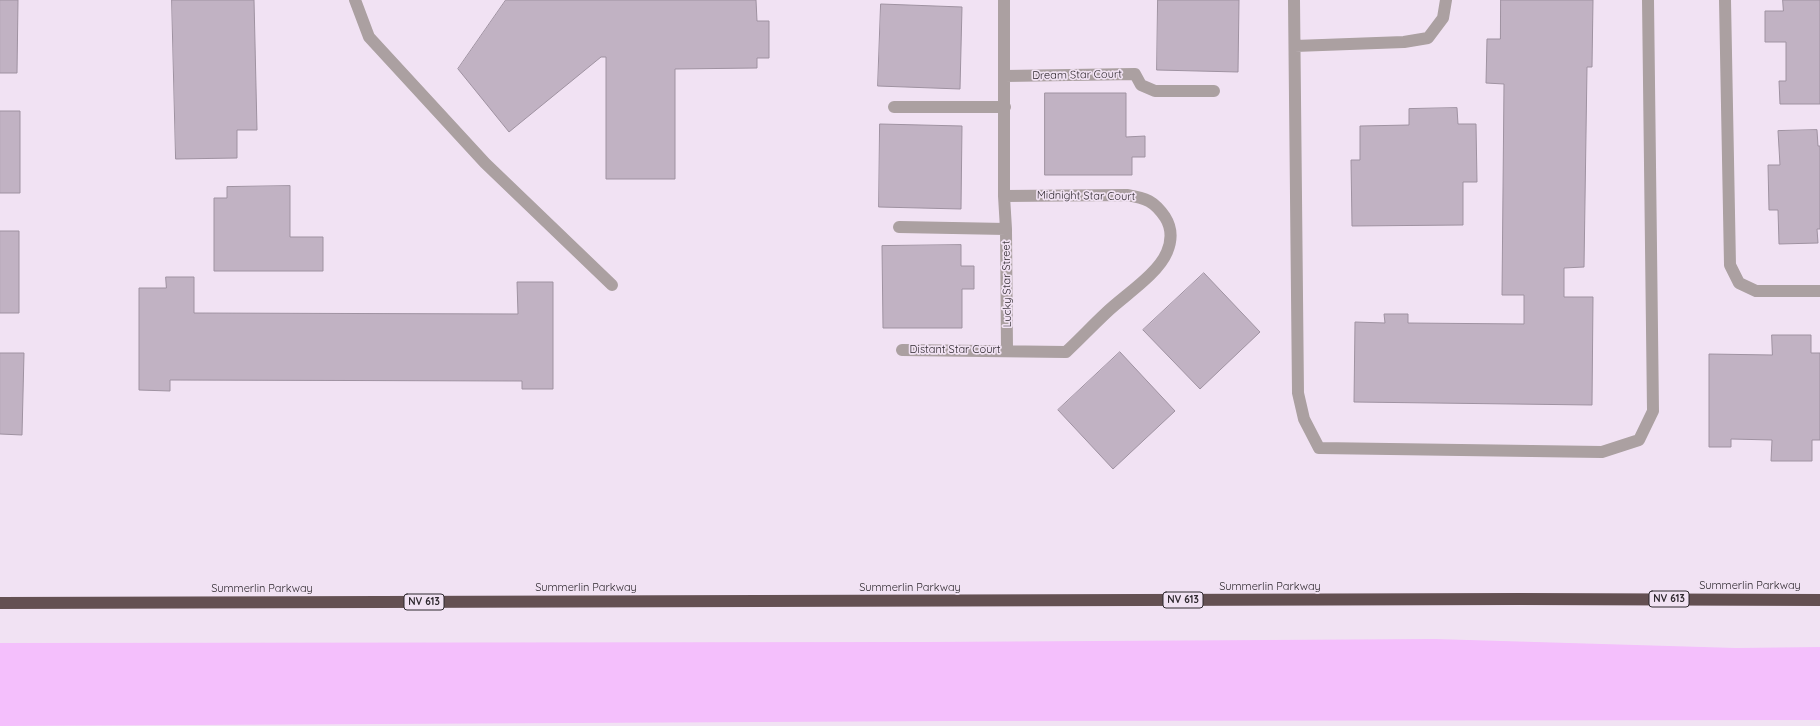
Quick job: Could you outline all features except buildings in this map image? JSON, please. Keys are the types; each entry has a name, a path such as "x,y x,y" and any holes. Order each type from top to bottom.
{"highway":[{"name":"Summerlin Parkway","path":"0,603 1511,599 1820,600"}],"street":[{"path":"356,0 369,37 485,163 612,285"},
{"name":"Lucky Star Street","path":"1004,0 1004,196 1006,228 1007,350"},
{"path":"1294,0 1298,392 1304,419 1319,448 1602,452 1640,440 1653,411 1648,0"},
{"path":"1295,46 1404,42 1428,38 1443,18 1446,0"},
{"path":"1726,0 1730,265 1739,284 1756,291 1820,291"},
{"name":"Dream Star Court","path":"1005,76 1135,74 1141,85 1155,91 1214,92"},
{"path":"894,107 1005,107"},
{"name":"Midnight Star Court","path":"1004,196 1127,195 1142,197 1153,203 1162,213 1168,222 1171,235 1167,252 1157,268 1107,312 1066,352 1007,350"},
{"path":"899,227 1006,228"},
{"name":"Distant Star Court","path":"902,350 1007,350"}],"shaded area":[{"path":"1435,639 1736,648 1820,647 1820,720 953,721 0,726 0,643 927,642"}]}
